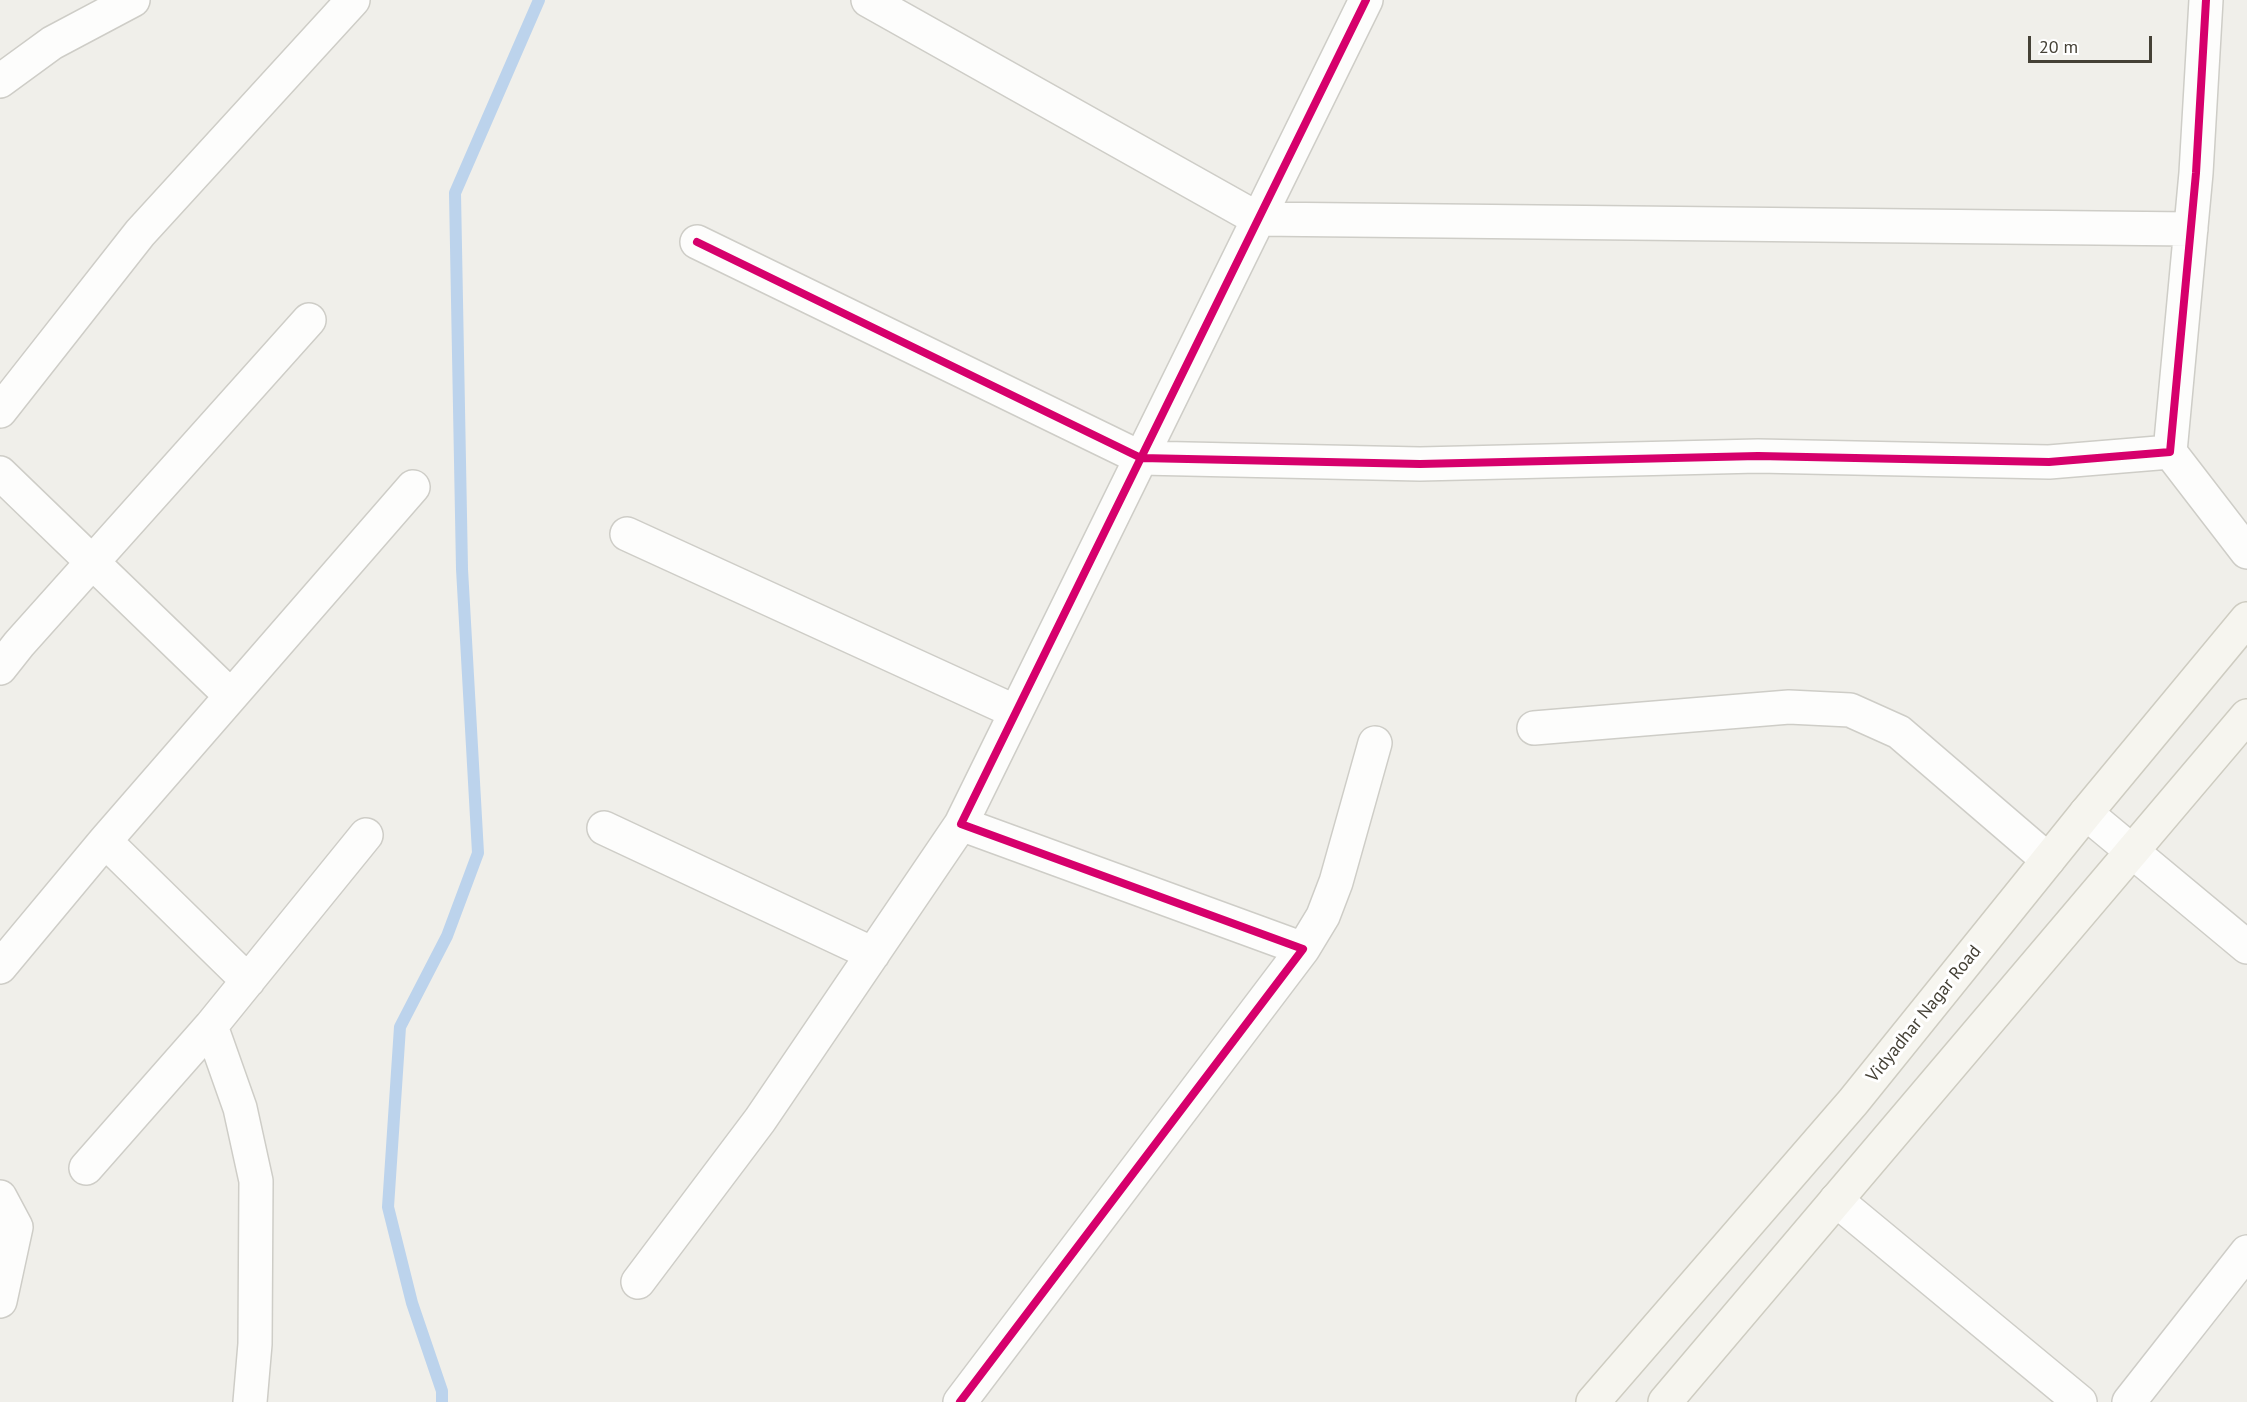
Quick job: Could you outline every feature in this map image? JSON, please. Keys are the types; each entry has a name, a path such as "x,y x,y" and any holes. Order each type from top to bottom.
{"main road":[{"name":"Vidyadhar Nagar Road","path":"1593,1402 1853,1102 2086,813 2247,619"},
{"path":"1665,1402 2247,716"}],"street":[{"path":"0,81 52,43 133,0"},
{"path":"0,411 140,233 353,0"},
{"path":"868,0 1258,219 2191,229"},
{"path":"638,1282 760,1120 961,824 1366,0"},
{"path":"2206,0 2191,229 2170,452 2247,552"},
{"path":"697,242 1141,458 1420,464 1758,456 2049,462 2170,452"},
{"path":"0,668 309,320"},
{"path":"0,473 231,696"},
{"path":"0,967 105,841 413,487"},
{"path":"627,534 1016,712"},
{"path":"1534,728 1789,707 1850,710 1899,732 2048,860"},
{"path":"960,1402 1303,950 1323,916 1336,882 1375,743"},
{"path":"2086,813 2247,947"},
{"path":"961,824 1303,950"},
{"path":"604,828 873,954"},
{"path":"86,1167 211,1026 366,834"},
{"path":"105,841 248,981"},
{"path":"211,1026 240,1108 256,1181 255,1344 250,1402"},
{"path":"0,1197 16,1227 0,1301"},
{"path":"1836,1200 2080,1402"},
{"path":"2129,1402 2247,1252"}],"waterway":[{"path":"442,1402 442,1391 412,1303 388,1207 400,1027 447,936 478,853 462,569 455,193 539,0"}],"cycle path":[{"path":"960,1402 1303,949 961,824 1366,0"},
{"path":"697,242 1141,458 1420,464 1758,456 2049,462 2170,452 2196,173 2206,0"}]}
